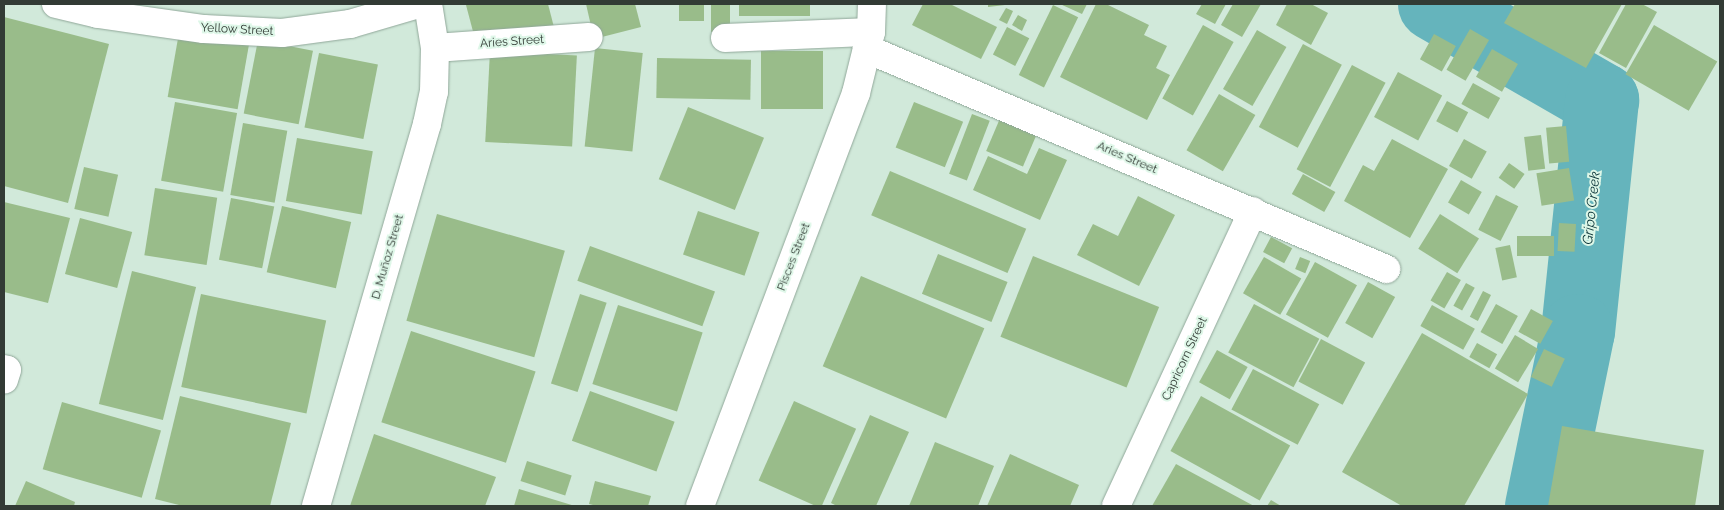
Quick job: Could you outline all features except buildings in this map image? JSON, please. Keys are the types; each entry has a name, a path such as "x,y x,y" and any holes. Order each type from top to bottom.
{"street":[{"name":"Yellow Street","path":"56,4 98,14 204,29 282,33 350,24 418,4"},
{"name":"D. Muñoz Street","path":"316,506 427,124 434,92 435,48 428,4"},
{"name":"Pisces Street","path":"700,506 856,93 869,40 872,4"},
{"name":"Aries Street","path":"435,48 589,37"},
{"name":"Aries Street","path":"725,38 869,40 1386,269"},
{"name":"Capricorn Street","path":"1116,506 1253,211"},
{"path":"4,369 6,370 4,380"}],"waterway":[{"name":"Gripo Creek","path":"1435,4 1602,100 1578,331 1542,506"}]}
